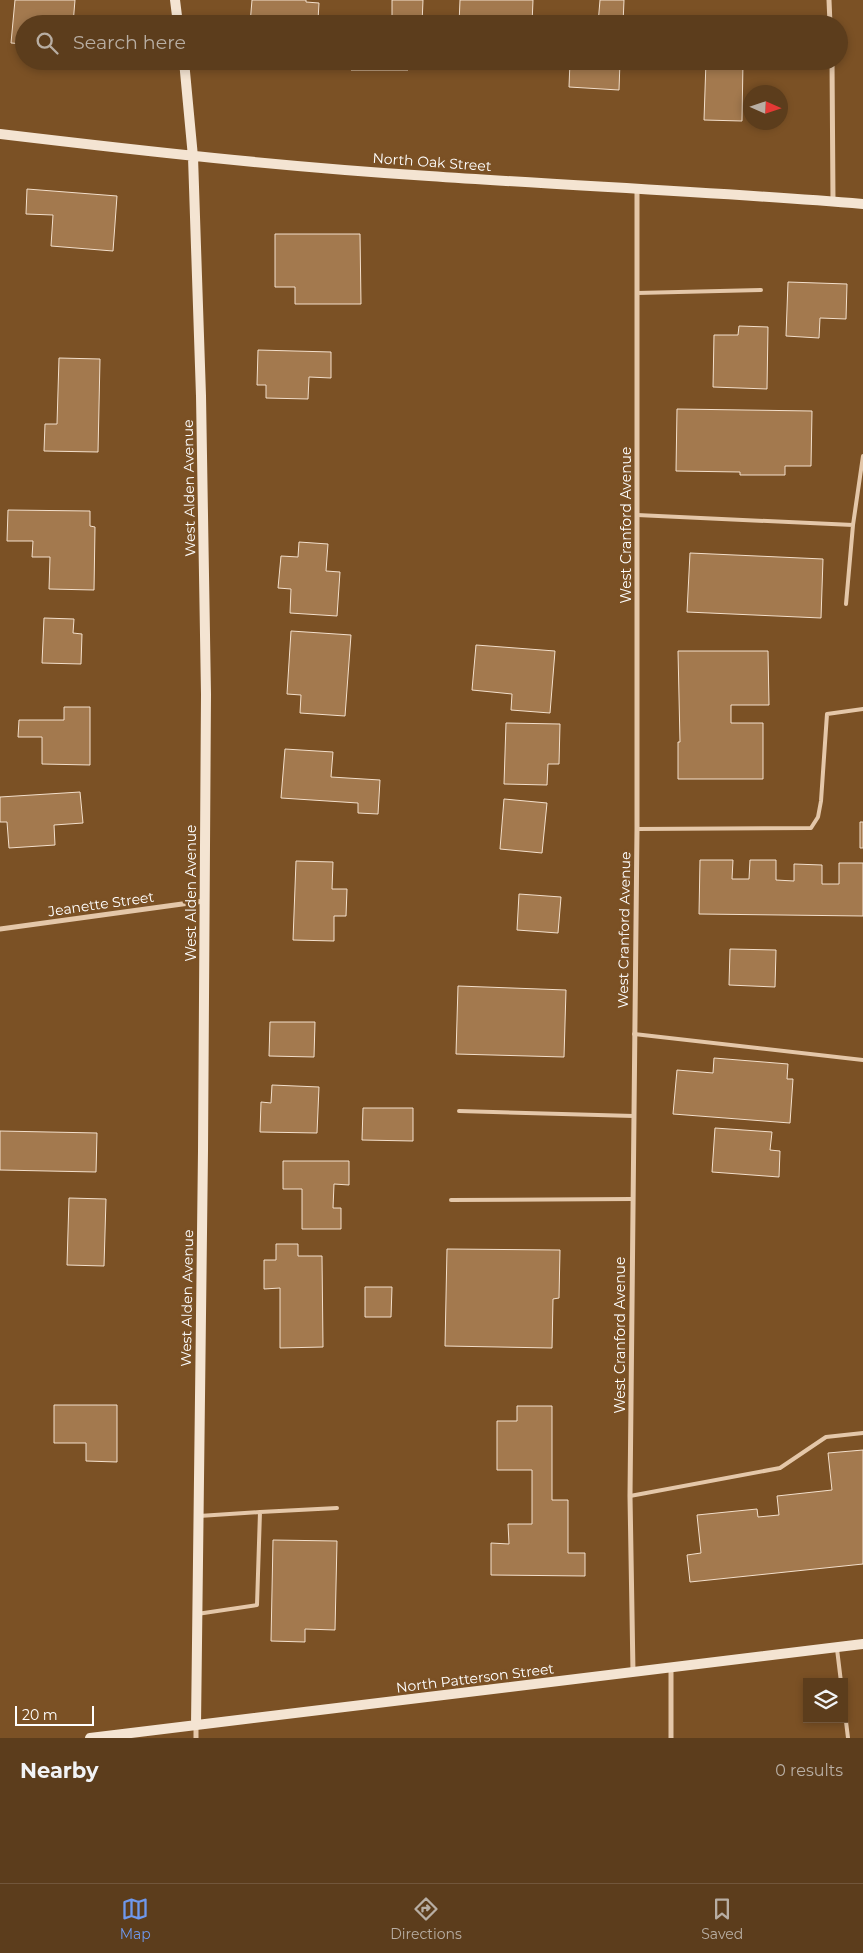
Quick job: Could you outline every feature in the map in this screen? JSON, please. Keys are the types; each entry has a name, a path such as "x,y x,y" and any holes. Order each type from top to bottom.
{"street":[{"path":"175,0 177,15"},
{"path":"829,0 830,15"},
{"name":"West Alden Avenue","path":"185,70 193,157 201,396 205,674 196,1725"},
{"path":"832,70 833,201"},
{"name":"North Oak Street","path":"0,134 193,157 428,176 863,204"},
{"name":"West Cranford Avenue","path":"633,1673 630,1496 637,829 636,188"},
{"name":"Jeanette Street","path":"0,929 204,901"},
{"name":"North Patterson Street","path":"90,1738 863,1644"},
{"path":"671,1668 672,1738"},
{"path":"196,1725 196,1738"}],"lane":[{"path":"637,293 761,290"},
{"path":"846,604 853,525 863,456"},
{"path":"637,515 853,525"},
{"path":"637,829 811,828 818,817 821,801 827,714 863,709"},
{"path":"634,1034 863,1060"},
{"path":"459,1111 634,1116"},
{"path":"451,1200 632,1199"},
{"path":"630,1496 780,1468 826,1437 863,1433"},
{"path":"199,1516 337,1508"},
{"path":"198,1614 257,1605 260,1512"},
{"path":"837,1647 841,1678"},
{"path":"846,1723 848,1738"}],"building":[{"path":"15,0 75,0 74,15 15,15 15,43 11,43"},
{"path":"252,0 306,0 306,2 319,3 318,15 251,15"},
{"path":"392,0 423,0 422,15 392,15"},
{"path":"460,0 533,0 532,15 459,15"},
{"path":"600,0 624,0 623,15 599,15"},
{"path":"570,70 620,70 619,90 569,87"},
{"path":"706,70 743,70 742,121 704,120"},
{"path":"27,189 117,196 113,251 51,246 53,215 26,214"},
{"path":"275,234 360,234 361,304 295,304 295,287 275,287"},
{"path":"788,282 847,284 846,319 820,318 819,338 786,336"},
{"path":"739,326 768,327 767,389 713,387 714,335 738,335"},
{"path":"258,350 331,352 331,378 309,377 308,399 266,398 266,385 257,385"},
{"path":"59,358 100,359 98,452 44,451 45,424 57,424"},
{"path":"677,409 812,411 811,466 785,466 785,475 740,475 740,472 676,471"},
{"path":"8,510 90,511 90,526 95,527 94,590 49,589 50,557 32,557 33,541 7,541"},
{"path":"299,542 328,544 326,571 340,572 337,616 290,613 291,589 278,588 281,556 298,557"},
{"path":"690,553 823,559 821,618 687,612"},
{"path":"44,618 74,619 73,633 82,634 81,664 42,663"},
{"path":"291,631 351,635 345,716 300,713 301,695 287,694"},
{"path":"476,645 555,651 550,713 511,710 512,694 472,690"},
{"path":"678,651 768,651 769,705 731,705 731,723 763,723 763,779 678,779 678,742 680,742"},
{"path":"64,707 90,707 90,765 42,764 42,737 18,737 19,720 64,720"},
{"path":"506,723 560,724 559,764 548,764 547,785 504,784"},
{"path":"285,749 333,752 331,777 380,780 378,814 358,813 358,803 281,798"},
{"path":"80,792 83,823 54,825 55,845 9,848 7,822 0,822 0,797"},
{"path":"504,799 547,803 542,853 500,849"},
{"path":"860,822 863,822 863,848 860,848"},
{"path":"700,860 733,860 732,879 749,879 750,860 776,860 776,880 794,881 794,864 822,865 822,884 839,884 839,863 863,863 863,916 699,914"},
{"path":"296,861 333,862 332,889 347,889 346,916 334,916 334,941 293,940"},
{"path":"519,894 561,897 558,933 517,930"},
{"path":"730,949 776,950 775,987 729,985"},
{"path":"458,986 566,990 564,1057 456,1054"},
{"path":"270,1022 315,1022 314,1057 269,1056"},
{"path":"714,1058 788,1064 787,1079 793,1079 790,1123 673,1114 677,1070 713,1073"},
{"path":"272,1085 319,1087 317,1133 260,1132 261,1102 271,1103"},
{"path":"363,1108 413,1108 413,1141 362,1140"},
{"path":"715,1128 772,1132 770,1150 780,1151 779,1177 712,1172"},
{"path":"0,1131 97,1133 96,1172 0,1170"},
{"path":"283,1161 349,1161 349,1185 334,1184 333,1208 341,1208 341,1229 302,1229 302,1189 283,1189"},
{"path":"69,1198 106,1199 104,1266 67,1265"},
{"path":"276,1244 298,1244 298,1256 322,1256 323,1347 280,1348 280,1288 264,1289 264,1260 276,1260"},
{"path":"447,1249 560,1250 559,1298 553,1299 552,1348 445,1346"},
{"path":"365,1287 392,1287 391,1317 365,1317"},
{"path":"54,1405 117,1405 117,1462 86,1461 86,1443 54,1443"},
{"path":"517,1406 552,1406 552,1500 568,1500 568,1553 585,1553 585,1576 491,1575 491,1543 509,1544 508,1524 532,1524 532,1470 497,1470 497,1421 517,1421"},
{"path":"863,1450 863,1564 690,1582 687,1555 701,1553 697,1515 757,1509 758,1517 779,1515 777,1496 832,1490 828,1453"},
{"path":"273,1540 337,1541 335,1630 305,1629 305,1642 271,1641"}]}
